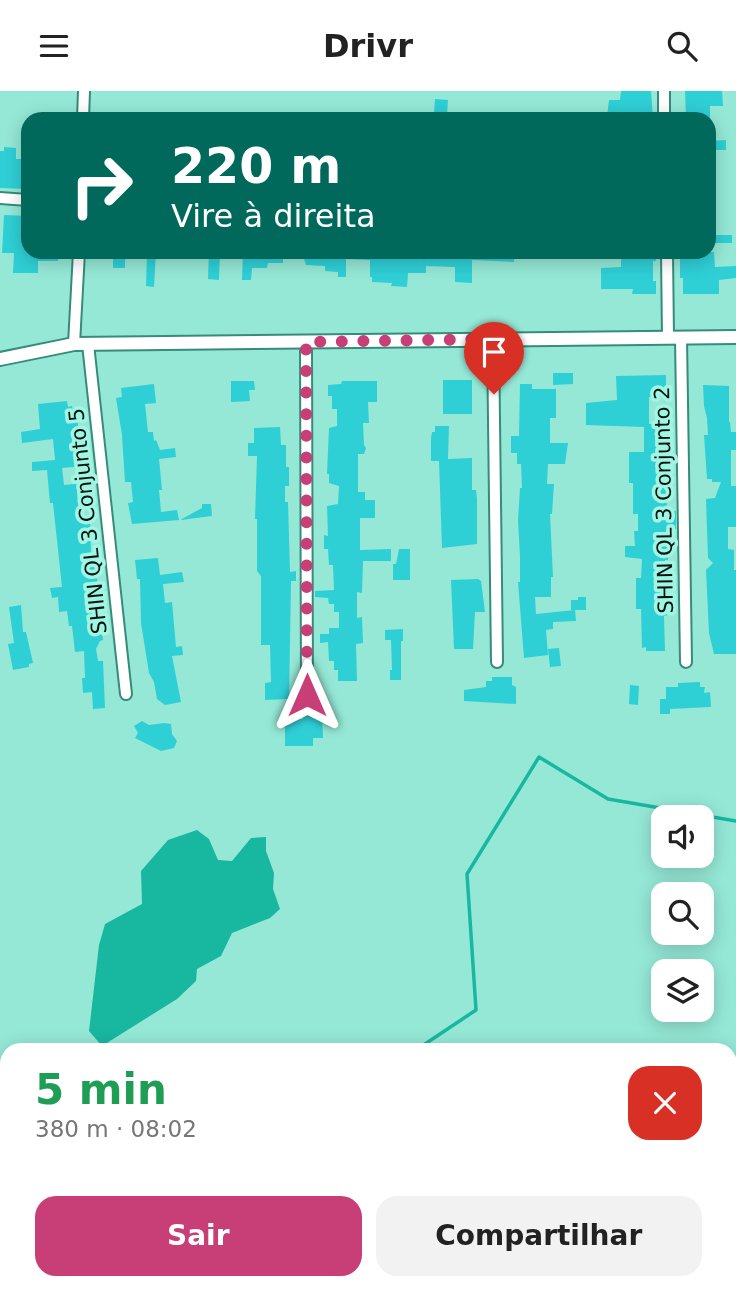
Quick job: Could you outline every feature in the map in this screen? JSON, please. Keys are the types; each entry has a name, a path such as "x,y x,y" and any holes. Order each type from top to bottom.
{"street":[{"path":"83,112 84,91"},
{"path":"664,91 664,112"},
{"path":"0,198 21,199"},
{"name":"SHIN QL 3 Conjunto 5","path":"79,259 81,344 126,694"},
{"name":"SHIN QL 3 Conjunto 2","path":"668,259 675,338 686,662"},
{"path":"0,359 81,344 736,337"},
{"path":"493,339 497,662"},
{"path":"306,342 307,695"}],"shaded area":[{"path":"197,830 209,839 218,860 232,861 251,838 266,837 266,851 274,873 273,889 280,909 270,918 232,933 221,956 197,969 196,981 177,999 107,1043 99,1043 89,1031 99,945 105,924 142,904 141,871 168,840"}],"building":[{"path":"621,91 651,91 652,112 608,112 609,100 620,100"},
{"path":"685,91 722,91 723,106 710,106 710,112 686,112"},
{"path":"435,99 448,100 447,112 434,112"},
{"path":"726,140 726,150 716,150 716,141"},
{"path":"4,147 16,148 16,159 21,159 21,189 0,188 0,151 4,151"},
{"path":"4,215 21,216 21,259 58,261 38,261 38,273 13,273 14,253 2,253"},
{"path":"716,235 732,235 732,243 716,243"},
{"path":"113,259 125,259 125,268 113,268"},
{"path":"147,259 156,259 154,287 146,286"},
{"path":"209,259 220,259 219,280 208,279"},
{"path":"243,259 283,259 283,263 268,263 267,268 252,268 251,280 242,280"},
{"path":"304,259 346,259 346,277 338,277 338,272 325,271 325,266 306,265"},
{"path":"346,259 514,259 514,262 472,260 472,283 455,282 455,267 426,266 426,273 408,273 407,287 372,282 370,260"},
{"path":"621,259 656,259 653,261 653,281 656,281 656,294 632,294 633,289 601,289 601,268 621,267"},
{"path":"680,259 714,259 715,267 736,266 736,278 719,280 719,294 683,294 683,278 680,278"},
{"path":"553,373 573,373 573,384 553,385"},
{"path":"666,375 666,396 649,397 649,424 664,423 667,511 676,511 676,529 666,529 668,615 664,616 665,651 646,651 646,647 642,648 641,609 636,609 636,578 641,578 642,559 625,557 625,546 635,546 634,531 638,531 638,514 633,514 633,483 629,483 629,452 644,452 644,427 586,425 586,403 617,400 616,376"},
{"path":"443,380 472,380 472,414 443,414"},
{"path":"231,381 254,381 255,390 249,390 250,401 231,402"},
{"path":"342,381 377,381 377,402 368,402 369,423 363,423 366,448 364,454 358,454 358,492 365,492 365,500 375,500 375,518 360,518 360,550 391,549 391,561 363,561 362,593 357,592 357,618 362,617 363,643 356,644 357,681 338,681 338,670 334,670 334,661 329,661 328,642 320,643 320,634 329,634 329,628 339,628 339,612 334,612 334,604 329,604 328,598 315,597 315,591 334,590 333,565 329,565 328,549 324,549 324,535 328,536 327,506 338,504 339,486 329,483 327,474 329,428 337,426 337,409 332,409 332,396 328,396 328,385 341,384"},
{"path":"154,384 156,403 145,404 148,432 153,432 154,441 156,440 160,450 175,448 176,457 159,459 161,512 177,510 179,520 132,524 128,503 133,502 131,482 125,482 116,398 122,397 121,388"},
{"path":"520,384 532,384 532,389 556,389 556,418 550,418 550,443 568,443 565,464 548,464 547,484 554,484 550,514 553,577 551,597 535,597 536,614 575,610 576,621 553,622 553,629 546,630 548,655 524,658 518,582 521,464 517,464 517,453 511,453 511,436 519,436"},
{"path":"703,385 729,386 729,422 731,432 736,432 736,450 731,450 731,486 736,486 736,527 728,527 728,549 734,550 736,570 736,654 714,654 709,633 706,570 713,563 708,558 706,499 715,498 721,482 707,479 704,435 708,435"},
{"path":"67,401 68,407 72,406 74,419 77,419 85,466 62,468 64,485 86,483 87,494 77,495 80,523 90,522 91,555 97,578 103,640 96,649 98,661 103,661 105,708 93,709 92,692 83,693 84,651 75,652 67,611 59,612 58,597 52,598 50,588 62,587 53,503 50,503 47,470 32,471 32,462 55,460 53,439 22,443 21,432 40,429 38,404"},
{"path":"435,426 449,426 448,459 472,458 472,490 476,490 477,499 477,544 442,548 439,461 431,461 431,438"},
{"path":"280,427 281,445 286,445 286,467 289,467 289,486 285,486 285,502 288,502 290,572 296,571 296,581 291,581 289,699 265,700 265,683 271,682 270,645 261,645 261,576 257,571 255,519 257,456 248,456 248,443 254,443 254,428"},
{"path":"202,504 211,504 212,516 180,520 202,508"},
{"path":"399,549 410,549 410,580 393,580 393,564 396,564"},
{"path":"158,558 160,575 182,572 184,582 163,584 165,603 172,602 176,647 182,646 183,655 172,656 181,702 165,705 157,699 154,682 149,673 141,623 140,579 137,579 135,560"},
{"path":"451,580 481,581 485,612 475,612 473,649 454,649"},
{"path":"578,597 586,597 586,610 571,610 571,600 578,600"},
{"path":"21,605 23,632 26,632 33,663 29,664 29,667 13,670 8,644 14,643 9,607"},
{"path":"403,629 401,680 390,680 391,640 385,640 385,630"},
{"path":"559,648 561,666 550,667 548,649"},
{"path":"492,677 512,677 512,685 516,687 516,704 464,701 464,690 486,687 486,681 492,681"},
{"path":"700,682 700,687 705,687 704,693 710,692 711,707 670,709 670,714 660,714 660,699 666,699 666,687 678,687 678,683"},
{"path":"630,685 639,686 638,705 629,704"},
{"path":"303,712 322,712 323,738 313,738 313,746 285,746 285,720 303,719"},
{"path":"142,721 149,725 171,724 172,734 177,741 174,748 161,751 135,738 138,733 134,726"}],"waterway":[{"path":"426,1043 476,1010 467,874 539,757 608,799 736,821"}],"route":[{"path":"307,695 306,342 493,339 494,394"}]}
